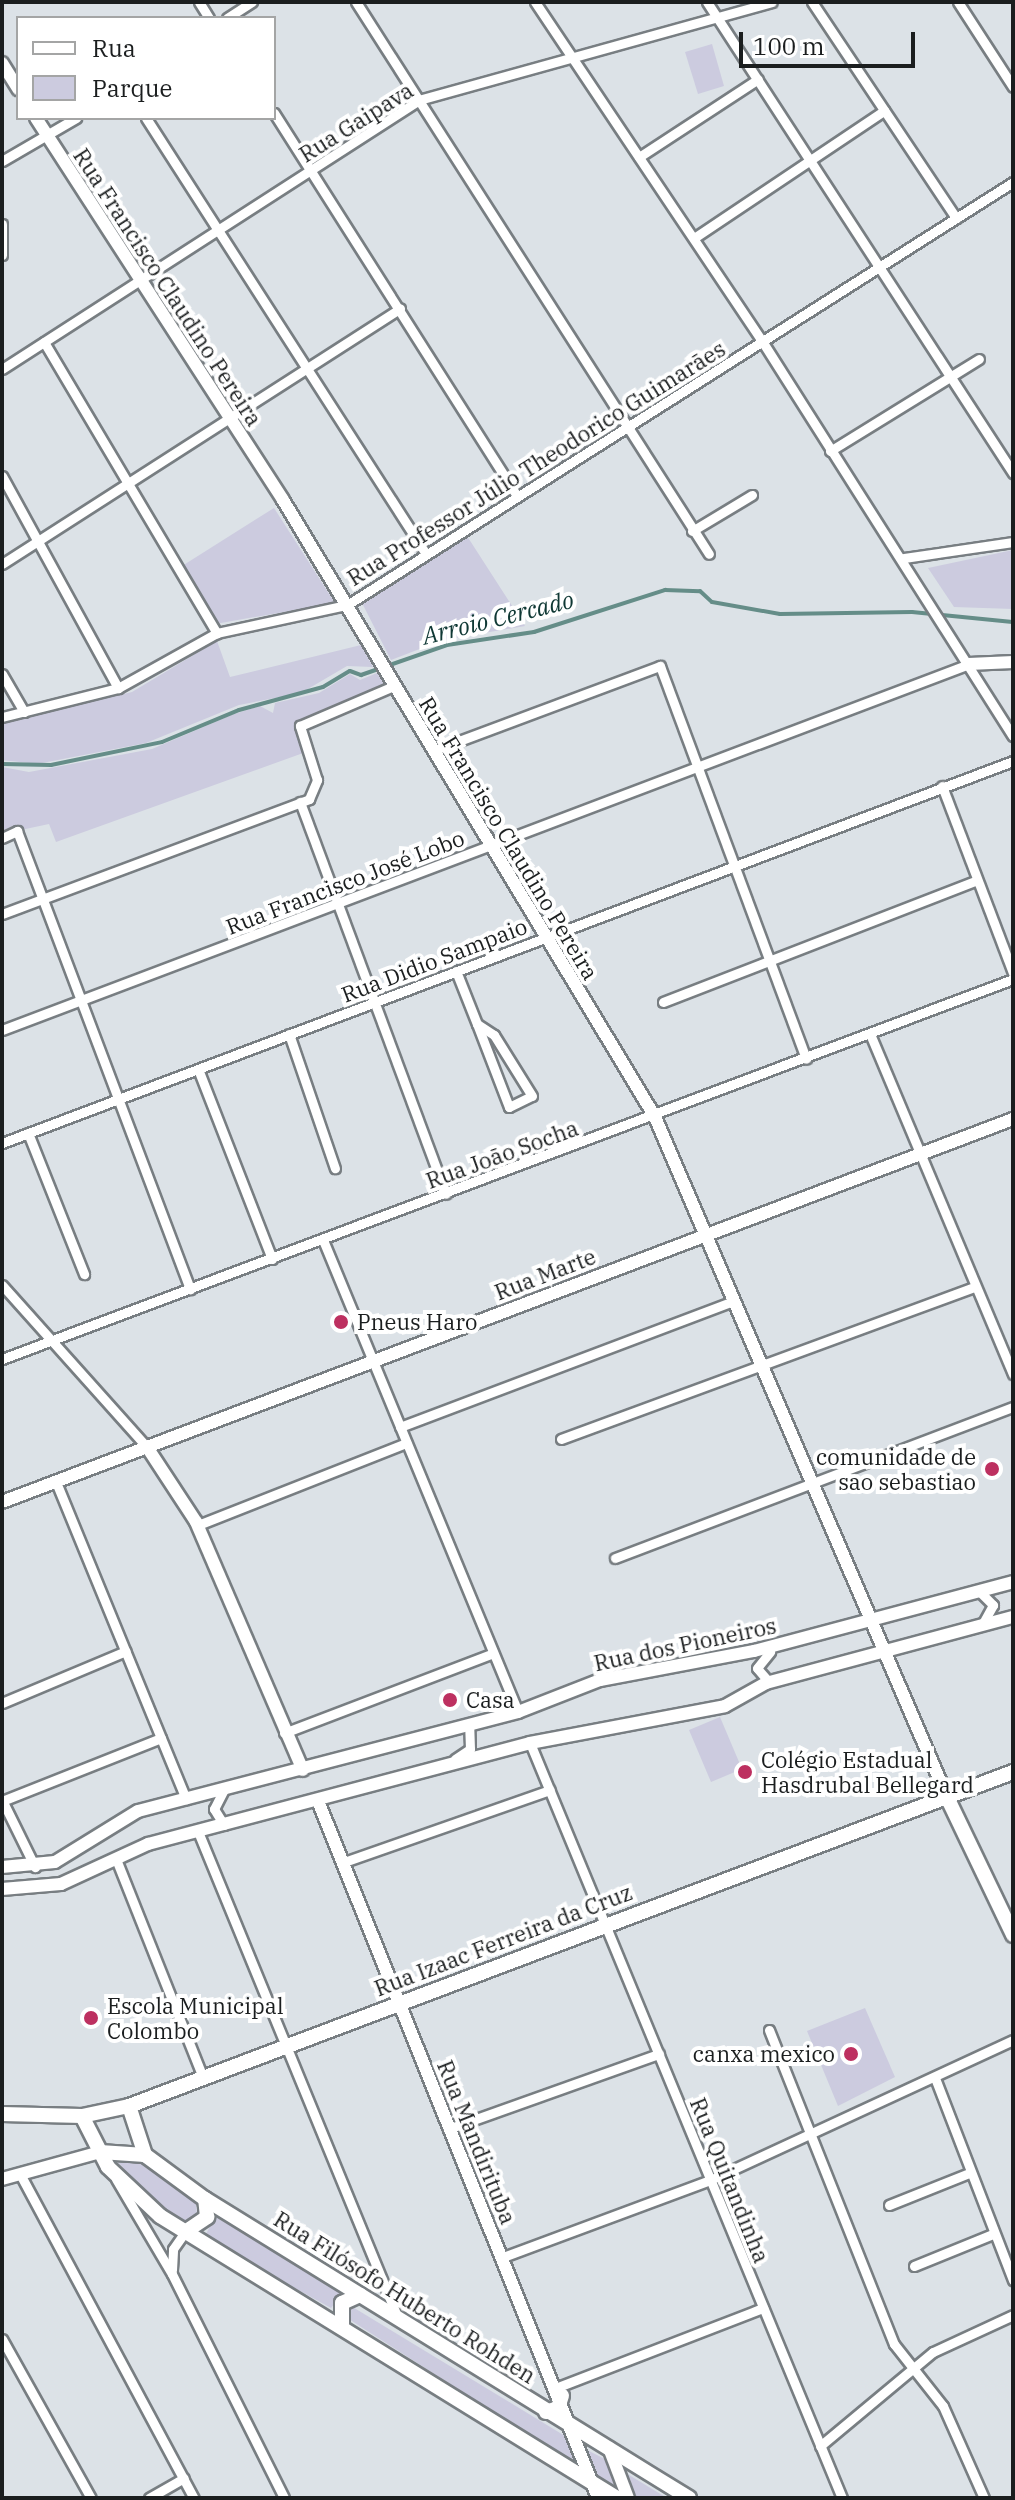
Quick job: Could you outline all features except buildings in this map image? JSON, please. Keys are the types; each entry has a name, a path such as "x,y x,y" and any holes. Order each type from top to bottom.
{"main road":[{"name":"Rua Izaac Ferreira da Cruz","path":"2,2114 82,2116 129,2106 1013,1772"},
{"path":"947,1797 1013,1935"},
{"path":"100,2152 145,2155 129,2106"},
{"path":"82,2116 108,2167 185,2232 342,2324 617,2498"},
{"name":"Rua Filósofo Huberto Rohden","path":"145,2155 205,2199 689,2498"},
{"path":"185,2232 207,2217 205,2199"},
{"path":"342,2324 342,2303 362,2296"},
{"path":"546,2412 558,2408 560,2392"}],"street":[{"path":"230,16 252,2"},
{"path":"356,2 625,428 709,554"},
{"path":"535,2 762,341 830,451 904,558 1013,736"},
{"path":"707,2 882,265 1013,473"},
{"name":"Rua Gaipava","path":"2,369 419,100 772,2"},
{"path":"812,2 956,218"},
{"path":"958,2 1013,87"},
{"path":"2,63 16,86"},
{"path":"639,157 758,79"},
{"path":"694,238 884,111"},
{"path":"276,116 517,496"},
{"name":"Rua Francisco Claudino Pereira","path":"37,120 347,605 435,750 488,848 655,1117 947,1797"},
{"path":"2,161 73,120"},
{"path":"147,120 426,554"},
{"name":"Rua Professor Júlio Theodorico Guimarães","path":"2,717 118,688 217,633 347,605 1013,182"},
{"path":"2,224 2,255"},
{"path":"2,564 400,308"},
{"path":"44,342 131,483 217,633"},
{"path":"830,451 979,359"},
{"path":"2,476 118,688"},
{"path":"692,531 752,495"},
{"path":"904,558 1013,542"},
{"path":"969,664 1013,662"},
{"name":"Rua Francisco José Lobo","path":"2,1030 969,664"},
{"path":"435,750 660,666 806,1059"},
{"path":"2,674 24,712"},
{"path":"2,914 309,799 317,780 300,726 392,682"},
{"name":"Rua Didio Sampaio","path":"2,1143 1013,761"},
{"path":"942,786 1013,976"},
{"path":"300,802 446,1194"},
{"path":"2,838 17,831 190,1289"},
{"path":"663,1002 977,880"},
{"path":"456,971 509,1107 532,1096 494,1035 477,1024"},
{"name":"Rua João Socha","path":"2,1359 655,1117 1013,976"},
{"path":"289,1034 335,1168"},
{"path":"870,1034 1013,1374"},
{"path":"198,1069 272,1259"},
{"name":"Rua Marte","path":"2,1502 1013,1119"},
{"path":"28,1133 84,1274"},
{"path":"323,1240 518,1712"},
{"path":"2,1285 147,1447 198,1525 284,1733 303,1770"},
{"path":"561,1439 763,1368 975,1287"},
{"path":"400,1427 733,1301"},
{"path":"615,1558 1013,1407"},
{"path":"198,1525 406,1443"},
{"path":"56,1482 186,1799"},
{"name":"Rua dos Pioneiros","path":"35,1867 55,1862 108,1824 186,1799 518,1712 612,1677 806,1637 1013,1582"},
{"path":"976,1627 993,1605 979,1591"},
{"path":"2,1889 61,1884 116,1859 225,1826 530,1743 687,1716 769,1682 1013,1617"},
{"path":"769,1682 757,1668 761,1655 806,1637"},
{"path":"2,1703 126,1651"},
{"path":"284,1733 493,1653"},
{"path":"418,1773 470,1749 469,1725"},
{"path":"2,1867 35,1867 2,1800 161,1738"},
{"name":"Rua Quitandinha","path":"530,1743 842,2498"},
{"path":"224,1789 214,1809 225,1826"},
{"path":"344,1862 550,1790"},
{"name":"Rua Mandirituba","path":"318,1801 448,2129 576,2430 598,2498"},
{"path":"199,1834 397,2316"},
{"path":"116,1859 203,2078"},
{"path":"769,2030 814,2134 894,2344 943,2406 984,2498"},
{"path":"503,2257 710,2180 1013,2040"},
{"path":"448,2129 659,2054"},
{"path":"935,2078 969,2173 1013,2280"},
{"path":"2,2179 100,2152"},
{"path":"108,2167 172,2274 284,2498"},
{"path":"889,2205 969,2173"},
{"path":"20,2174 194,2498"},
{"path":"172,2274 173,2249 185,2232"},
{"path":"914,2266 993,2234"},
{"path":"362,2296 384,2283"},
{"path":"560,2392 763,2308"},
{"path":"820,2446 915,2371 933,2352 1013,2315"},
{"path":"2,2339 91,2498"},
{"path":"609,2448 628,2498"},
{"path":"149,2498 184,2478"}],"green space":[{"path":"712,44 724,86 698,94 685,52"},
{"path":"274,508 335,603 215,624 182,566"},
{"path":"467,536 525,626 443,640 391,660 361,601"},
{"path":"1013,550 1013,609 954,607 928,568"},
{"path":"217,641 230,677 361,645 373,667 347,666 301,693 239,705 146,743 37,764 2,760 2,723 132,692"},
{"path":"377,673 384,683 378,687 297,725 306,752 56,842 49,824 2,834 2,767 29,772 152,749 260,706 273,713 275,703 319,693 350,674 360,680"},
{"path":"720,1717 742,1769 711,1782 689,1730"},
{"name":"canxa mexico","path":"865,2008 895,2077 838,2106 807,2031"},
{"path":"123,2150 196,2200 197,2218 184,2223 153,2200 113,2157"},
{"path":"216,2214 343,2293 331,2308 204,2238"},
{"path":"351,2306 565,2436 576,2465 344,2316"},
{"path":"585,2449 605,2459 616,2488 595,2475"},
{"path":"624,2472 667,2498 632,2498"}],"waterway":[{"name":"Arroio Cercado","path":"2,764 51,765 162,742 239,710 323,687 350,671 361,675 447,645 534,632 665,590 700,591 712,602 780,614 912,612 1013,622"}],"place":[{"name":"Pneus Haro","path":"341,1322"},
{"name":"comunidade de sao sebastiao","path":"992,1469"},
{"name":"Casa","path":"450,1700"},
{"name":"Colégio Estadual Hasdrubal Bellegard","path":"745,1772"},
{"name":"Escola Municipal Colombo","path":"91,2018"},
{"name":"canxa mexico","path":"851,2054"}]}
